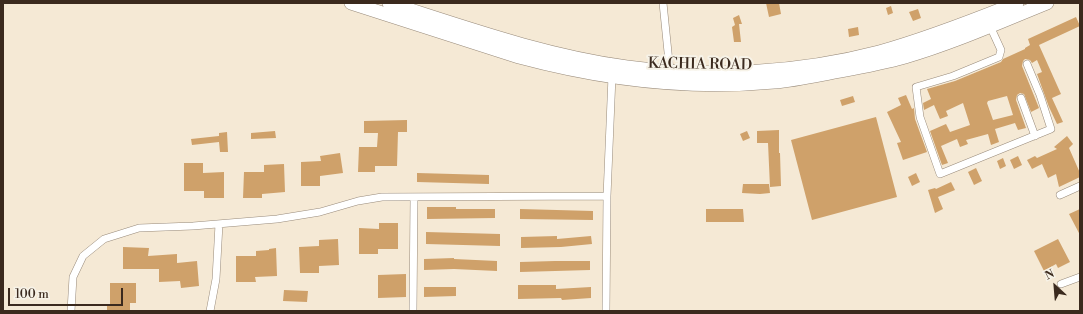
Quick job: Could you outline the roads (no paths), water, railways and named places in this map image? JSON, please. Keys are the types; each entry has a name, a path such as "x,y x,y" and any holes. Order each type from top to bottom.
{"highway":[{"name":"KACHIA ROAD","path":"350,3 526,59 612,76 655,82 704,84 773,82 806,78 904,58 931,49 1047,3"},
{"name":"KACHIA ROAD","path":"389,3 498,38 567,56 627,67 685,73 778,70 844,60 879,52 938,34 1000,6 1017,3"}],"street":[{"path":"663,3 670,72"},
{"path":"990,26 1001,50 999,57 953,76 916,87 920,117 940,174 1051,129 1040,95 1027,64"},
{"path":"606,311 607,196 612,76"},
{"path":"1021,98 1035,136"},
{"path":"1060,195 1080,186"},
{"path":"71,311 73,277 83,256 104,239 139,228 219,224 277,219 320,212 358,201 382,197 607,196"},
{"path":"413,311 414,198"},
{"path":"210,311 216,279 219,224"},
{"path":"1061,284 1080,277"}]}
